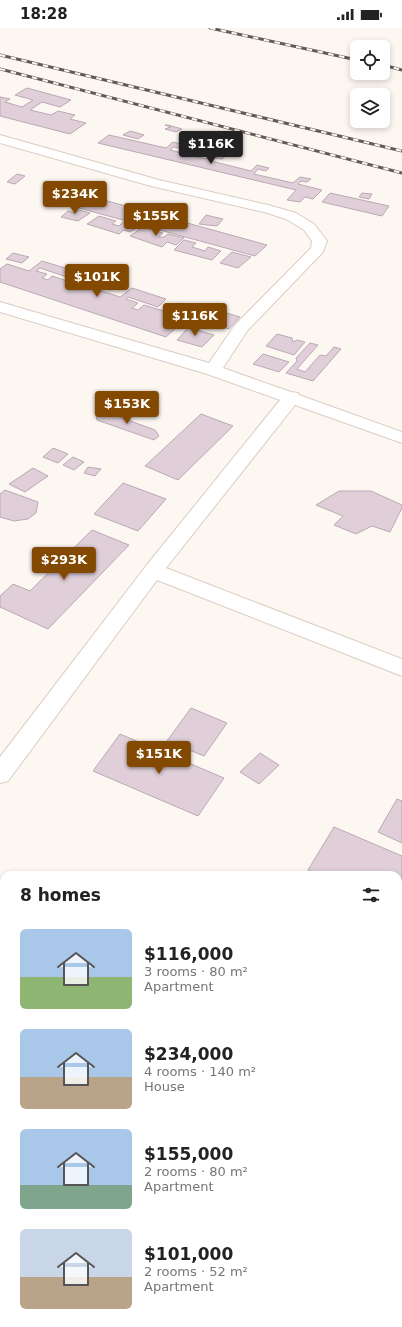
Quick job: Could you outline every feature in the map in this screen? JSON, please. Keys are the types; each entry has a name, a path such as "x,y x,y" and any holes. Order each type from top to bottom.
{"street":[{"path":"0,139 156,183 268,209 291,216 309,227 320,241 318,249 241,328 214,370"},
{"path":"0,307 214,370 402,438"},
{"path":"0,774 154,571 292,397"},
{"path":"154,571 402,668"}],"building":[{"path":"27,88 71,100 60,107 42,102 30,110 51,115 58,111 75,115 70,119 86,123 70,134 0,116 0,97 10,99 5,102 22,107 33,100 15,95"},
{"path":"165,125 182,129 176,132 165,129 171,127"},
{"path":"130,131 144,135 138,139 123,135"},
{"path":"109,135 166,148 173,142 185,145 180,148 174,147 170,150 206,159 214,152 227,155 222,159 215,158 211,161 251,171 257,165 269,168 266,171 258,169 254,174 293,183 300,177 311,179 307,182 301,181 298,184 322,190 313,199 305,197 300,202 287,200 296,190 98,143"},
{"path":"17,174 25,176 15,184 7,182"},
{"path":"70,193 82,196 70,206 58,203"},
{"path":"330,193 389,206 382,216 322,202"},
{"path":"362,193 372,194 369,199 359,197"},
{"path":"93,197 267,245 255,256 79,208"},
{"path":"79,210 90,213 78,221 61,217 68,211 75,213"},
{"path":"206,215 223,219 217,226 199,224"},
{"path":"99,216 116,221 112,224 119,226 123,222 138,227 130,232 124,230 119,234 87,224"},
{"path":"143,227 163,233 158,237 164,237 168,234 184,238 176,245 167,242 162,247 130,236"},
{"path":"184,240 196,243 192,247 205,251 208,247 221,251 212,260 174,250"},
{"path":"232,252 251,257 238,268 220,263"},
{"path":"13,253 29,257 22,263 6,259"},
{"path":"42,261 75,271 67,277 40,268 36,271 47,274 42,278 48,280 52,276 76,284 87,275 117,285 110,290 84,281 80,284 120,297 132,288 166,299 158,307 128,297 126,299 138,303 132,308 138,310 144,305 167,312 178,303 197,309 191,315 175,310 171,313 187,318 166,337 0,282 0,269 7,264 29,271"},
{"path":"203,306 240,317 229,329 211,323 218,316 212,314 208,319 195,315"},
{"path":"189,327 214,335 202,347 177,340"},
{"path":"277,334 292,338 293,342 297,340 305,342 294,355 266,346"},
{"path":"310,343 318,345 297,369 305,372 320,355 326,356 334,347 341,349 313,381 286,373 297,361 296,358"},
{"path":"263,354 289,362 279,372 253,364"},
{"path":"103,411 155,430 159,436 154,440 97,420 96,414"},
{"path":"201,414 233,426 178,480 145,466"},
{"path":"53,448 68,454 58,463 43,457"},
{"path":"73,457 84,462 74,470 63,465"},
{"path":"88,467 101,469 95,476 84,473"},
{"path":"33,468 48,476 25,492 9,484"},
{"path":"123,483 166,499 138,531 94,514"},
{"path":"5,490 38,502 36,513 28,519 14,521 0,517 0,494"},
{"path":"339,491 371,491 402,505 402,508 390,532 372,526 356,534 334,525 343,516 316,505"},
{"path":"92,530 129,545 48,629 0,607 0,596 13,584 30,591"},
{"path":"191,708 227,723 204,756 167,741"},
{"path":"120,734 224,778 198,816 93,771"},
{"path":"260,753 279,765 259,784 240,772"},
{"path":"397,799 402,801 402,843 378,832"},
{"path":"334,827 402,856 402,871 308,870"}],"railway":[{"path":"210,28 350,58"},
{"path":"0,55 402,151"},
{"path":"390,67 402,70"},
{"path":"0,69 402,173"}]}
